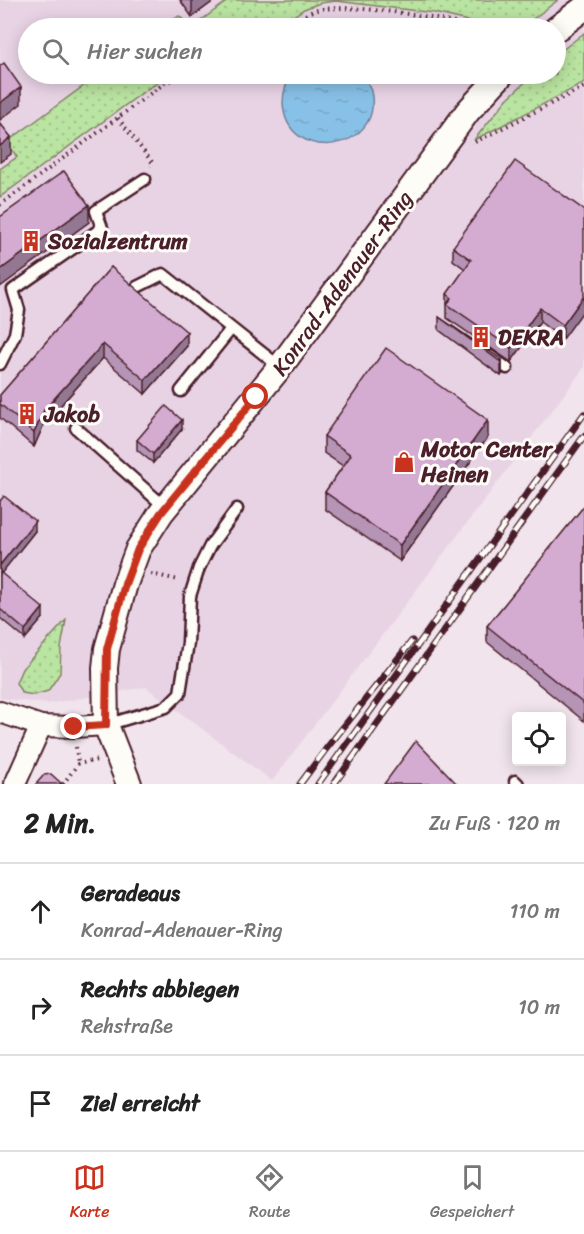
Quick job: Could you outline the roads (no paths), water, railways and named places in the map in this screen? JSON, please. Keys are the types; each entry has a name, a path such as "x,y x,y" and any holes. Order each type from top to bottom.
{"street":[{"path":"566,21 584,8"},
{"name":"Konrad-Adenauer-Ring","path":"129,784 106,725 107,649 138,549 165,507 280,367 468,111 493,84"},
{"path":"0,711 41,726 106,725"},
{"path":"15,784 41,726"}],"lane":[{"path":"0,364 15,334 19,310 13,290 102,228 96,211 145,178"},
{"path":"137,287 163,274 280,367"},
{"path":"181,391 231,329"},
{"path":"480,349 507,368"},
{"path":"76,428 165,507"},
{"path":"106,725 166,707 180,693 188,643 190,596 194,583 210,546 237,509"}],"water":[{"path":"286,84 368,84 371,91 371,112 364,128 350,138 333,144 316,143 300,137 288,123 283,103"}],"railway":[{"path":"318,784 584,414"},
{"path":"334,784 584,436"},
{"path":"300,784 412,641"}],"place":[{"name":"Sozialzentrum","path":"31,241"},
{"name":"DEKRA","path":"481,337"},
{"name":"Jakob","path":"27,414"},
{"name":"Motor Center Heinen","path":"404,462"}]}
